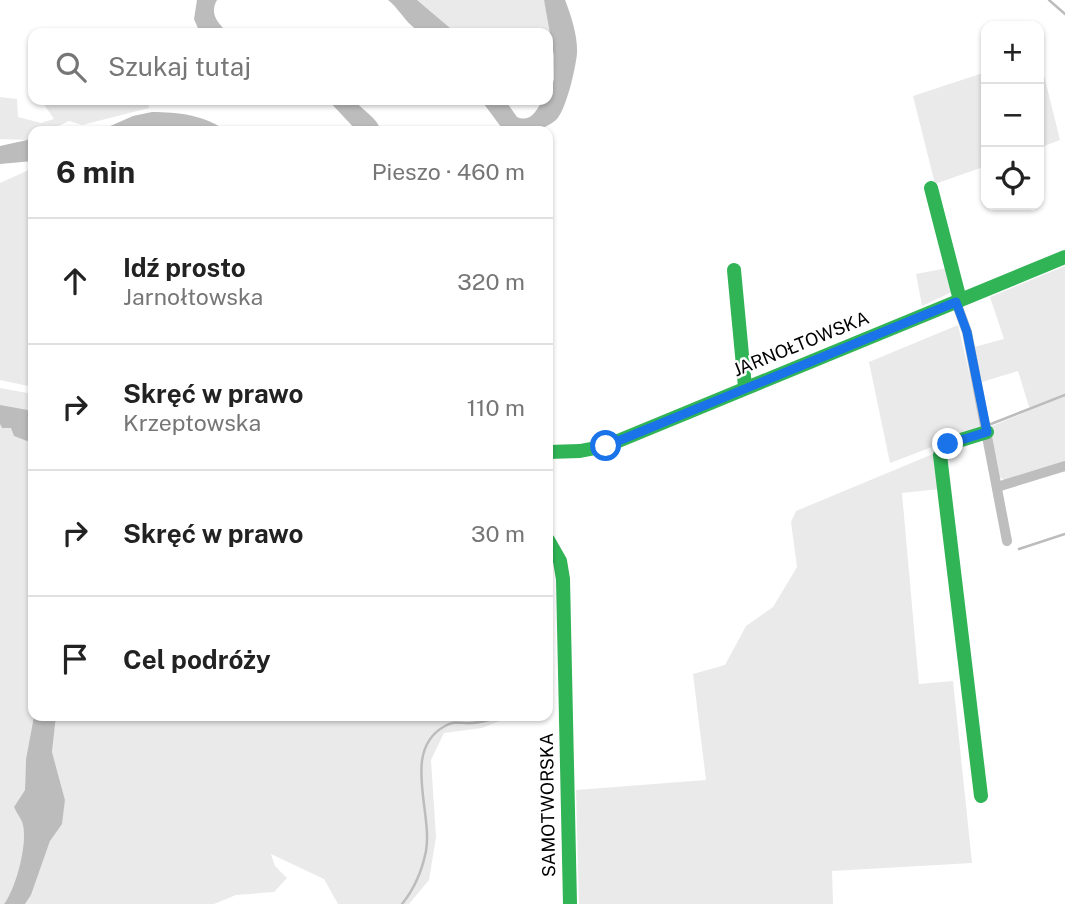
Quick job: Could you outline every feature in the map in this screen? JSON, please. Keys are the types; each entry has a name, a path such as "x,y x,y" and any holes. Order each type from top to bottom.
{"street":[{"path":"931,188 967,332 1006,541"},
{"name":"JARNOŁTOWSKA","path":"553,452 580,452 606,446 1065,257"},
{"path":"734,270 745,387"},
{"path":"981,796 940,455 948,444 987,432"},
{"path":"997,488 1065,466"},
{"name":"SAMOTWORSKA","path":"553,549 560,561 563,579 570,904"}],"shaded area":[{"path":"197,0 217,0 214,14 223,28 198,28 194,19"},
{"path":"388,0 417,0 450,28 415,28"},
{"path":"417,0 544,0 550,28 450,28"},
{"path":"544,0 565,0 574,26 577,53 573,78 560,115 546,126 500,126 485,105 509,105 517,117 526,118 540,105 553,105 553,28 549,28"},
{"path":"981,74 981,168 935,184 913,96"},
{"path":"1044,75 1060,140 1044,146"},
{"path":"0,97 17,99 18,117 41,123 54,119 44,105 149,105 149,108 82,125 69,121 58,126 28,126 27,140 0,139"},
{"path":"333,105 359,105 379,126 352,126"},
{"path":"152,112 172,113 209,121 218,126 110,126 133,116"},
{"path":"27,140 28,161 0,164 0,146"},
{"path":"28,170 28,386 0,380 0,183"},
{"path":"1065,266 1065,463 1005,481 997,475 990,427 1030,410 1018,371 982,382 974,347 1004,339 990,297"},
{"path":"947,268 952,292 922,306 916,274"},
{"path":"958,325 982,428 890,463 869,362"},
{"path":"0,388 28,393 28,412 0,407"},
{"path":"0,405 28,410 28,441 14,436 11,428 2,428"},
{"path":"0,424 2,428 11,428 28,436 28,721 33,721 26,759 25,790 14,807 24,830 23,852 13,888 4,904 0,904"},
{"path":"933,454 936,456 940,489 902,493 919,684 953,681 972,863 832,871 833,904 579,904 576,790 706,780 693,674 725,665 746,626 773,607 797,567 791,522 796,511"},
{"path":"33,721 55,721 52,752 65,800 62,824 50,841 31,895 25,904 4,904 13,887 23,852 24,830 14,807 25,790 26,759"},
{"path":"55,721 500,721 482,728 444,733 431,760 436,837 429,880 409,904 338,904 324,879 271,854 275,866 287,878 274,892 236,895 214,904 25,904 31,895 50,841 62,823 65,800 52,752"}],"waterway":[{"path":"1049,0 1065,14"},
{"path":"991,424 1065,395"},
{"path":"1019,549 1065,534"},
{"path":"402,904 417,879 426,851 421,766 424,750 432,737 449,724 483,721"}],"traffic: fast":[{"path":"931,188 960,300"},
{"path":"553,452 580,451 606,446 1065,257"},
{"path":"734,270 745,387"},
{"path":"981,796 940,455 948,444 987,432"},
{"path":"553,549 560,561 563,579 570,904"}],"route":[{"path":"606,446 956,302 967,332 987,432 948,444"}]}
